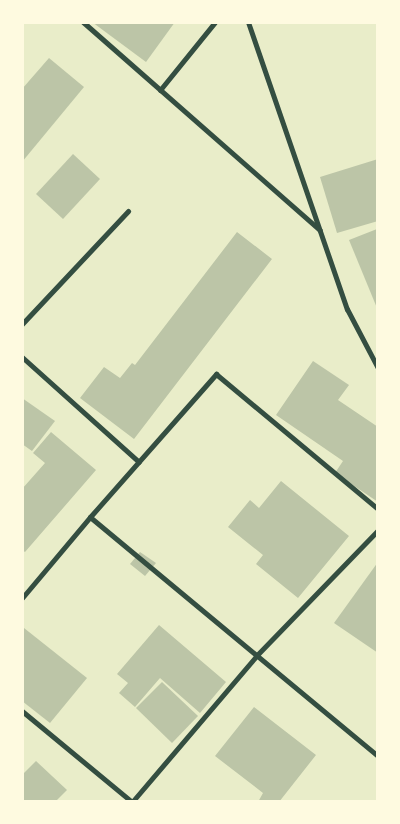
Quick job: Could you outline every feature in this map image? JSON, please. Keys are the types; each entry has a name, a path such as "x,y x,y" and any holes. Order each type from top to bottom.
{"street":[{"path":"83,22 321,230"},
{"path":"160,90 215,22"},
{"path":"248,22 347,310 377,366"},
{"path":"22,324 128,211"},
{"path":"22,357 139,462"},
{"path":"22,598 90,517 216,374 378,509"},
{"path":"90,517 378,756"},
{"path":"22,711 132,802 256,655 378,530"}],"building":[{"path":"92,22 175,22 146,62"},
{"path":"49,58 84,87 22,162 22,89"},
{"path":"73,154 100,179 63,219 36,194"},
{"path":"378,159 378,221 337,233 320,177"},
{"path":"377,229 377,308 349,240"},
{"path":"237,232 272,259 134,439 80,398 104,367 120,378 132,363 135,365"},
{"path":"313,361 349,385 338,400 378,427 378,502 335,473 343,461 276,415"},
{"path":"22,398 55,421 32,451 22,444"},
{"path":"51,432 96,470 25,552 22,550 22,489 45,463 33,453"},
{"path":"281,481 349,536 298,598 256,564 263,555 228,527 250,500 259,508"},
{"path":"140,552 156,563 145,576 130,564"},
{"path":"378,562 378,653 334,623"},
{"path":"159,625 226,682 200,713 160,678 135,707 119,693 128,683 117,674"},
{"path":"24,628 87,678 50,723 22,701"},
{"path":"162,682 198,716 172,743 136,708"},
{"path":"254,707 316,755 279,802 258,802 263,793 215,756"},
{"path":"36,761 67,790 55,802 22,802 22,775"}]}
